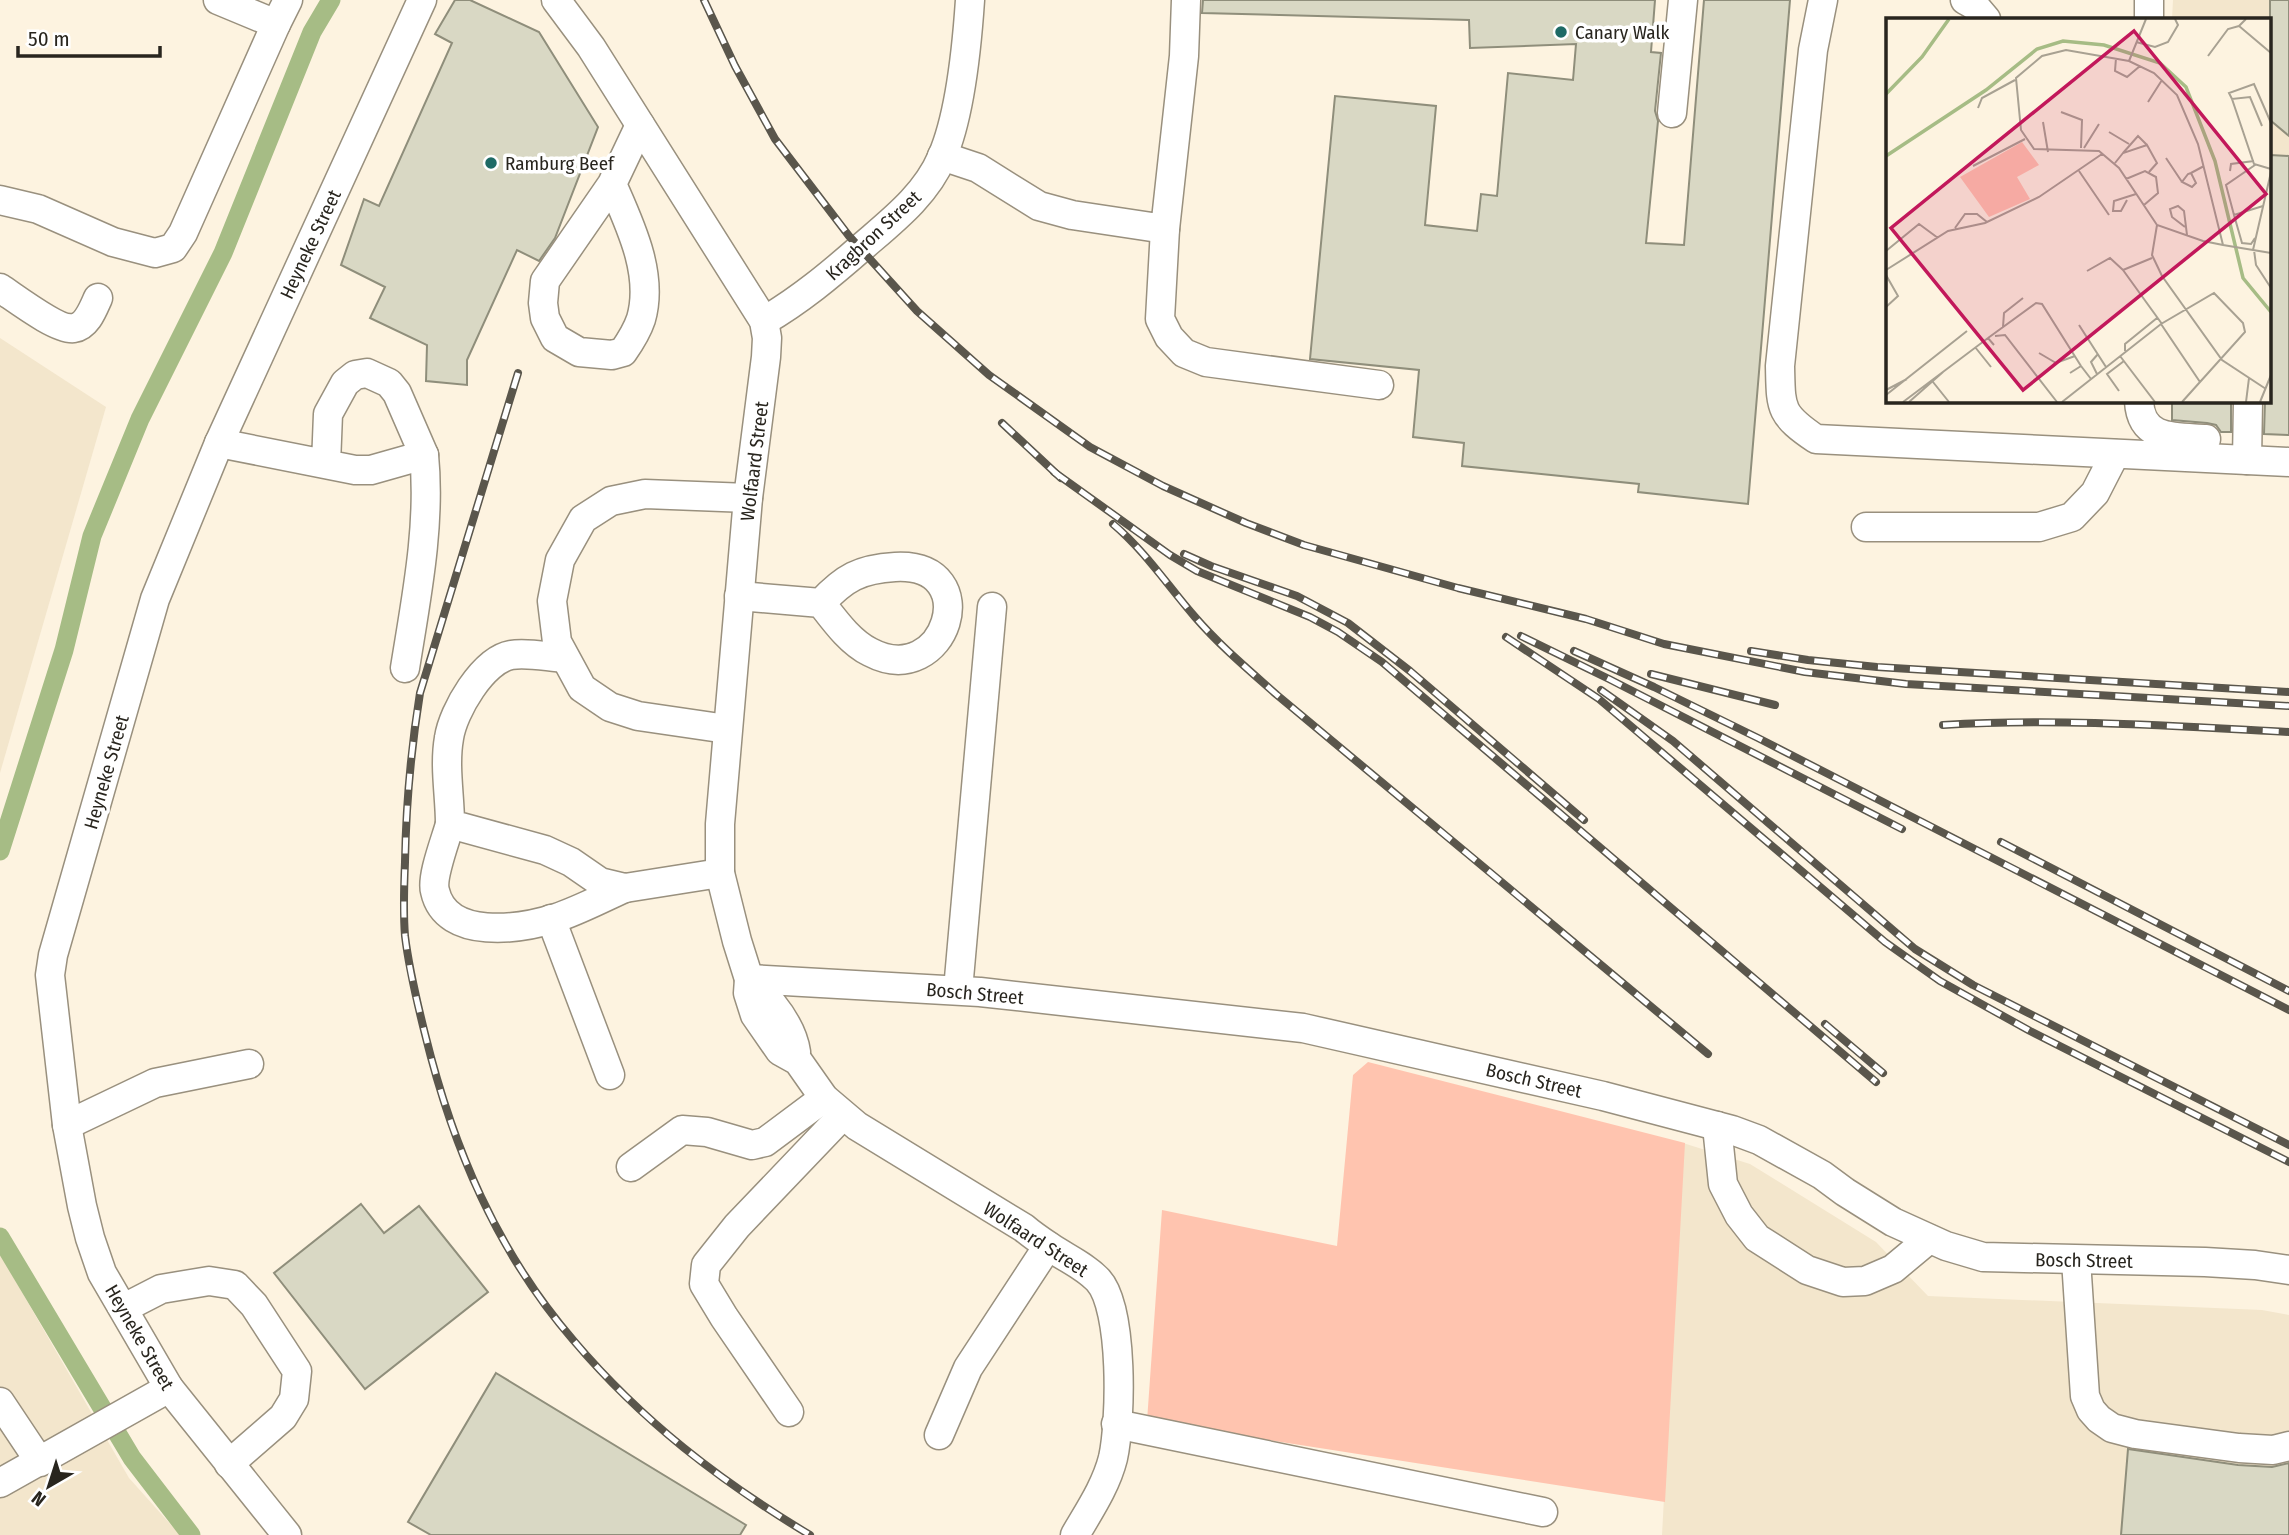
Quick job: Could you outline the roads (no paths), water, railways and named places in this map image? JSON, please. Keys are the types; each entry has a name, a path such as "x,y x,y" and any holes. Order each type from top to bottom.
{"street":[{"path":"0,200 38,209 113,242 155,253 173,248 183,233 282,12 218,0"},
{"name":"Heyneke Street","path":"287,1535 169,1388 102,1273 90,1238 67,1125 50,975 53,955 155,599 219,443 422,0"},
{"name":"Wolfaard Street","path":"556,0 571,11 764,321 766,357 748,498 720,824 720,873 749,979 748,993 755,1015 780,1051 798,1061 834,1106 857,1126 1024,1228 1100,1281 1116,1323 1119,1357 1113,1458 1100,1494 1075,1535"},
{"name":"Kragbron Street","path":"764,321 811,291 909,205 932,176 942,156 957,101 970,0"},
{"path":"1186,0 1184,56 1166,229 1160,320 1169,337 1184,353 1206,362 1379,385"},
{"path":"1672,113 1683,0"},
{"path":"1823,0 1813,50 1781,352 1781,404 1796,426 1816,439 2115,454 2247,451"},
{"path":"1965,0 1974,5 1985,18"},
{"path":"2149,0 2149,18"},
{"path":"612,184 637,244 644,299 641,319 623,352 612,355 579,352 555,338 545,318 545,281 612,184 640,125"},
{"path":"942,156 978,168 1039,205 1072,215 1166,229"},
{"path":"0,288 61,327 74,328 86,321 98,299"},
{"path":"326,464 328,414 345,383 355,376 367,373 389,383 397,393 424,455 427,486 424,530 405,668"},
{"path":"2139,402 2140,413 2151,430 2168,437 2247,451 2289,462"},
{"path":"2247,451 2248,402"},
{"path":"219,443 355,470 371,470 424,455"},
{"path":"1866,527 2039,527 2071,517 2088,501 2115,454"},
{"path":"727,729 638,716 610,707 582,688 557,642 552,601 560,560 583,519 611,501 645,494 748,498"},
{"path":"739,596 821,603"},
{"path":"958,990 992,607"},
{"path":"565,658 512,654 494,661 460,708 449,736 450,824 434,890 443,910 460,922 487,928 530,924 551,919 625,888 720,873"},
{"path":"450,824 545,850 571,862 600,882 625,888"},
{"path":"551,919 610,1075"},
{"name":"Wolfaard Street","path":"749,979 766,995 785,1023 795,1045 798,1061"},
{"name":"Bosch Street","path":"749,979 958,990 1303,1028 1590,1093 1717,1126 1759,1140 1822,1175 1893,1222 1929,1239 1983,1257 2205,1262 2289,1270"},
{"path":"785,1023 793,1005 805,989 818,982"},
{"path":"67,1125 155,1083 249,1064"},
{"path":"631,1167 682,1130 707,1132 752,1144 765,1142 834,1106"},
{"path":"789,1412 704,1284 706,1265 834,1106"},
{"path":"1717,1126 1723,1184 1739,1215 1757,1238 1807,1270 1843,1282 1865,1281 1892,1269 1929,1239"},
{"path":"939,1435 968,1368 1048,1246"},
{"path":"2076,1260 2085,1396 2091,1410 2099,1419 2112,1428 2135,1434 2239,1448 2273,1450 2289,1446"},
{"path":"124,1308 161,1289 209,1281 235,1285 254,1305 297,1371 294,1399 283,1417 229,1464"},
{"path":"0,1483 169,1388"},
{"path":"0,1402 40,1462"},
{"path":"1116,1424 1543,1512"}],"waterway":[{"path":"0,851 64,650 92,536 140,419 223,253 312,32 331,0"},
{"path":"0,1237 132,1458 191,1535"}],"railway":[{"path":"704,0 735,66 775,139 849,236 917,311 989,375 1090,447 1163,486 1246,523 1304,545 1458,588 1586,619 1664,644 1805,672 1906,684 2289,706"},
{"path":"518,373 420,693 417,714 408,798 404,917 409,961 425,1034 449,1118 481,1197 522,1272 547,1307 600,1370 655,1423 714,1471 810,1535"},
{"path":"1002,423 1061,478"},
{"path":"1054,472 1170,555 1197,571 1310,617 1338,632 1382,662 1876,1082"},
{"path":"1113,524 1146,557 1205,628 1245,667 1708,1054"},
{"path":"1184,554 1297,596 1348,623 1410,671 1584,820"},
{"path":"1521,636 1902,829"},
{"path":"1506,637 1599,699 1885,942 1940,981 2030,1031 2289,1162"},
{"path":"1574,651 1758,738 2289,1010"},
{"path":"1751,651 1877,667 2289,692"},
{"path":"1651,674 1775,705"},
{"path":"1601,690 1673,741 1915,949 1973,985 2289,1145"},
{"path":"1943,725 2073,723 2289,732"},
{"path":"2001,842 2289,991"},
{"path":"1825,1024 1883,1073"}],"place":[{"name":"Canary Walk","path":"1561,32"},
{"name":"Ramburg Beef","path":"491,163"}]}
